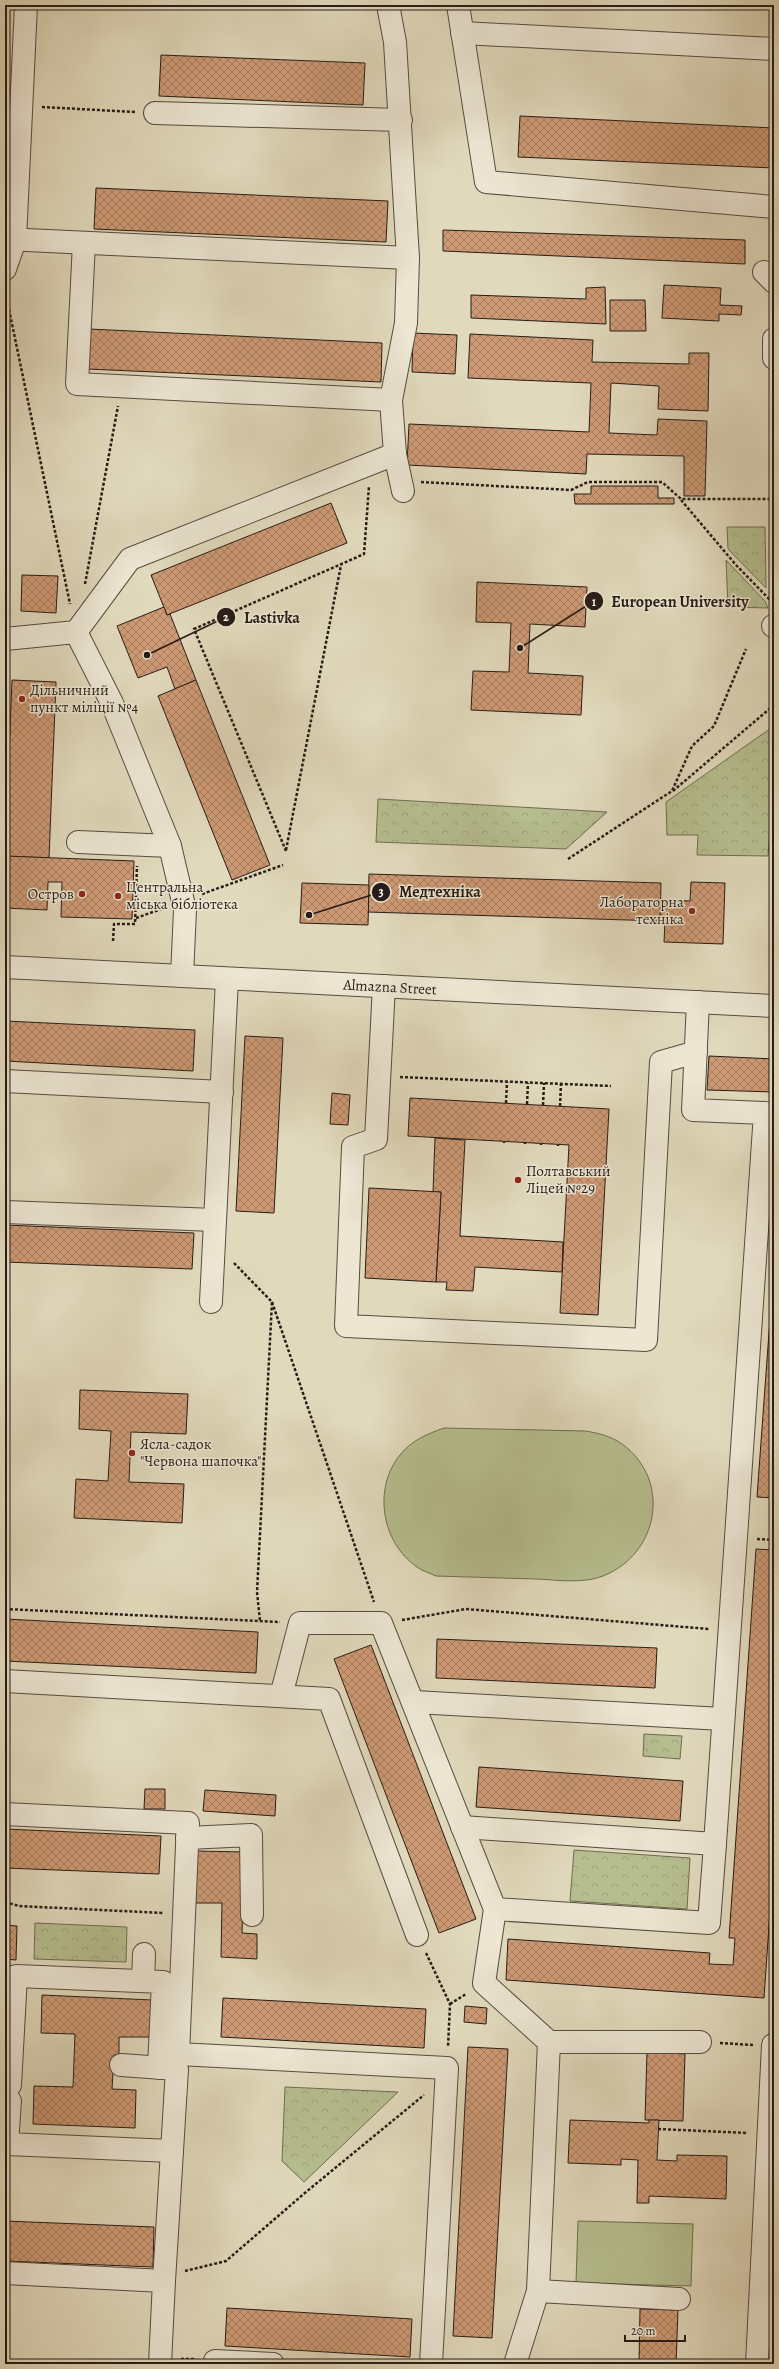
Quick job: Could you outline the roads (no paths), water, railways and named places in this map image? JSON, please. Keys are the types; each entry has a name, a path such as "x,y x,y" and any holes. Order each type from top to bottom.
{"street":[{"path":"5,269 10,239 21,106 26,5"},
{"path":"388,5 396,42 408,258 406,323 391,400 395,454 402,486"},
{"path":"458,5 486,182 774,208"},
{"path":"462,33 774,49"},
{"path":"155,113 401,120"},
{"path":"10,239 408,258"},
{"path":"84,243 76,384 391,400"},
{"path":"774,340 774,358"},
{"path":"5,639 76,632 130,559 395,454"},
{"path":"76,632 112,703 170,846 184,910 182,976"},
{"path":"78,842 170,846"},
{"name":"Almazna Street","path":"5,967 774,1006"},
{"path":"211,1302 228,978"},
{"path":"384,986 376,1139 353,1147 346,1326 646,1340 661,1062 696,1052"},
{"path":"495,1909 709,1923 765,1113 693,1110 698,1002"},
{"path":"5,1081 222,1092"},
{"path":"5,1212 215,1220"},
{"path":"281,1696 300,1623 381,1623 414,1702 462,1828 495,1909 484,1983 549,2042 700,2042"},
{"path":"5,1681 329,1698 417,1935"},
{"path":"414,1702 724,1719"},
{"path":"5,1814 188,1823 184,1914 171,2063"},
{"path":"462,1828 715,1844"},
{"path":"187,1838 251,1835 252,1916"},
{"path":"143,1981 144,1954"},
{"path":"160,2361 172,2151 171,2063 163,1982 10,1976 10,2093 8,2144 172,2151"},
{"path":"515,2364 538,2291 549,2042"},
{"path":"757,2364 773,2045"},
{"path":"121,2065 171,2063 447,2068 431,2364"},
{"path":"5,2273 164,2279"},
{"path":"538,2291 679,2299"},
{"path":"215,2361 273,2364"}],"place":[{"name":"European University","path":"520,648"},
{"name":"Lastivka","path":"147,655"},
{"name":"Дільничний пункт міліції №4","path":"22,699"},
{"name":"Остров","path":"82,894"},
{"name":"Центральна міська бібліотека","path":"118,896"},
{"name":"Лабораторна техніка","path":"692,911"},
{"name":"Медтехніка","path":"309,915"},
{"name":"Полтавський Ліцей №29","path":"518,1180"},
{"name":"Ясла-садок \"Червона шапочка\"","path":"132,1453"}]}
